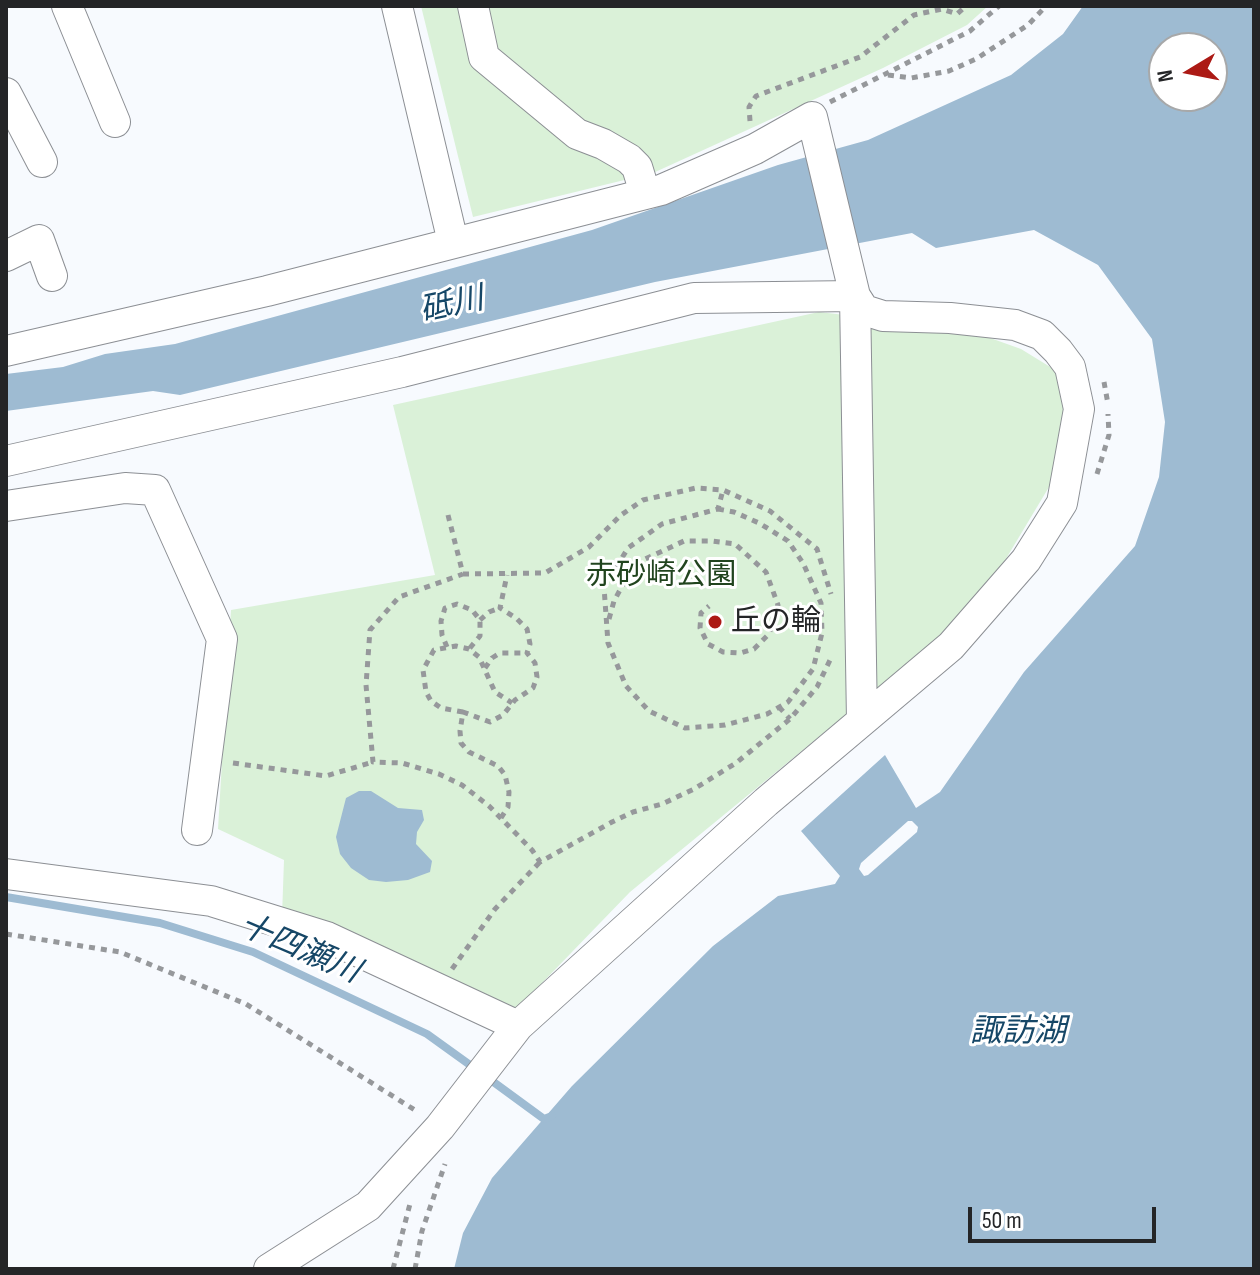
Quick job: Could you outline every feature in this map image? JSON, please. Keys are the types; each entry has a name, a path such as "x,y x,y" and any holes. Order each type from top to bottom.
{"street":[{"path":"67,6 115,122"},
{"path":"397,6 453,242"},
{"path":"473,6 484,57 577,134 629,159 637,167 645,193"},
{"path":"6,93 42,162"},
{"path":"6,351 267,291 661,190 755,149 815,131 851,284 862,721"},
{"path":"6,256 39,240 52,276"},
{"path":"6,461 402,372 694,298 851,284"},
{"path":"269,1269 368,1206 446,1120 512,1033 766,802 951,646 1026,560 1062,503 1079,409 1070,367 1042,335 1015,325 990,322 883,316 864,310 851,284"},
{"path":"6,506 125,488 155,490 222,639 197,830"},
{"path":"6,874 211,901 327,937 440,989 512,1033"}],"path":[{"path":"751,133 749,107 756,96 860,57 914,15 942,9 957,14 966,6"},
{"path":"815,131 827,104 970,31 999,6"},
{"path":"885,75 911,78 949,71 976,59 1028,25 1046,6"},
{"path":"1094,485 1109,435 1107,397 1101,372"},
{"path":"373,762 366,685 370,630 399,597 463,574 545,573 589,547 621,515 643,500 696,488 723,490 770,511 817,549 834,601"},
{"path":"718,509 723,490"},
{"path":"718,509 759,523 790,545 803,563 821,603 822,633 813,669 788,702 767,714 725,725 685,728 649,711 626,686 608,643 604,587 628,548 662,524 718,509"},
{"path":"448,515 463,574"},
{"path":"790,545 799,534"},
{"path":"607,624 614,601 626,579 645,559 684,541 735,544 766,572 778,605 769,634 754,649 740,653 723,652 708,644 700,628 701,613 709,606"},
{"path":"500,608 507,575"},
{"path":"447,647 441,621 445,608 457,604 472,610 480,620 480,636 469,649"},
{"path":"480,620 500,608"},
{"path":"500,608 527,629 530,644 527,653"},
{"path":"440,989 495,909 540,862 633,812 662,804 694,789 736,763 790,719 817,687 832,656 832,642"},
{"path":"512,703 495,692 479,657 469,649 447,647 434,650 423,670 423,680 431,701 441,708 490,722 503,715 512,703 533,688 537,677 535,663 527,653"},
{"path":"485,668 500,653 527,653"},
{"path":"779,707 790,719"},
{"path":"463,712 461,743 469,752 498,766 505,775 508,807 501,818"},
{"path":"206,759 326,776 373,762 402,763 439,774 462,785 501,818 540,862"},
{"path":"6,934 120,952 246,1004 446,1120 449,1150 422,1231 415,1269"},
{"path":"393,1269 414,1192 407,1164"}],"green space":[{"path":"421,6 988,6 967,25 883,68 653,173 473,217"},
{"name":"赤砂崎公園","path":"819,312 965,329 1021,349 1060,373 1066,435 1049,487 977,607 630,892 512,1014 282,916 284,860 218,829 231,610 435,575 393,405"}],"water":[{"name":"諏訪湖","path":"1083,6 1254,6 1254,1269 454,1269 463,1233 492,1178 572,1086 713,946 778,896 835,884 840,876 801,831 885,755 916,808 940,792 1024,672 1135,546 1159,477 1165,422 1152,339 1098,265 1034,230 936,248 912,233 655,282 180,395 153,391 6,411 6,374 63,367 105,354 175,344 592,230 778,165 868,140 1011,75 1063,34"},
{"path":"359,791 371,791 398,808 422,810 424,820 417,832 416,844 432,861 430,872 408,880 386,882 369,880 351,868 340,854 336,837 346,798"}],"pier":[{"path":"908,821 918,827 917,832 864,876 859,869 861,863"}],"waterway":[{"name":"十四瀬川","path":"6,897 160,923 253,952 427,1034 477,1070"},
{"name":"十四瀬川","path":"488,1078 544,1119 552,1116"}],"place":[{"name":"丘の輪","path":"715,622"}],"water label":[{"name":"砥川","path":"452,306"}]}
